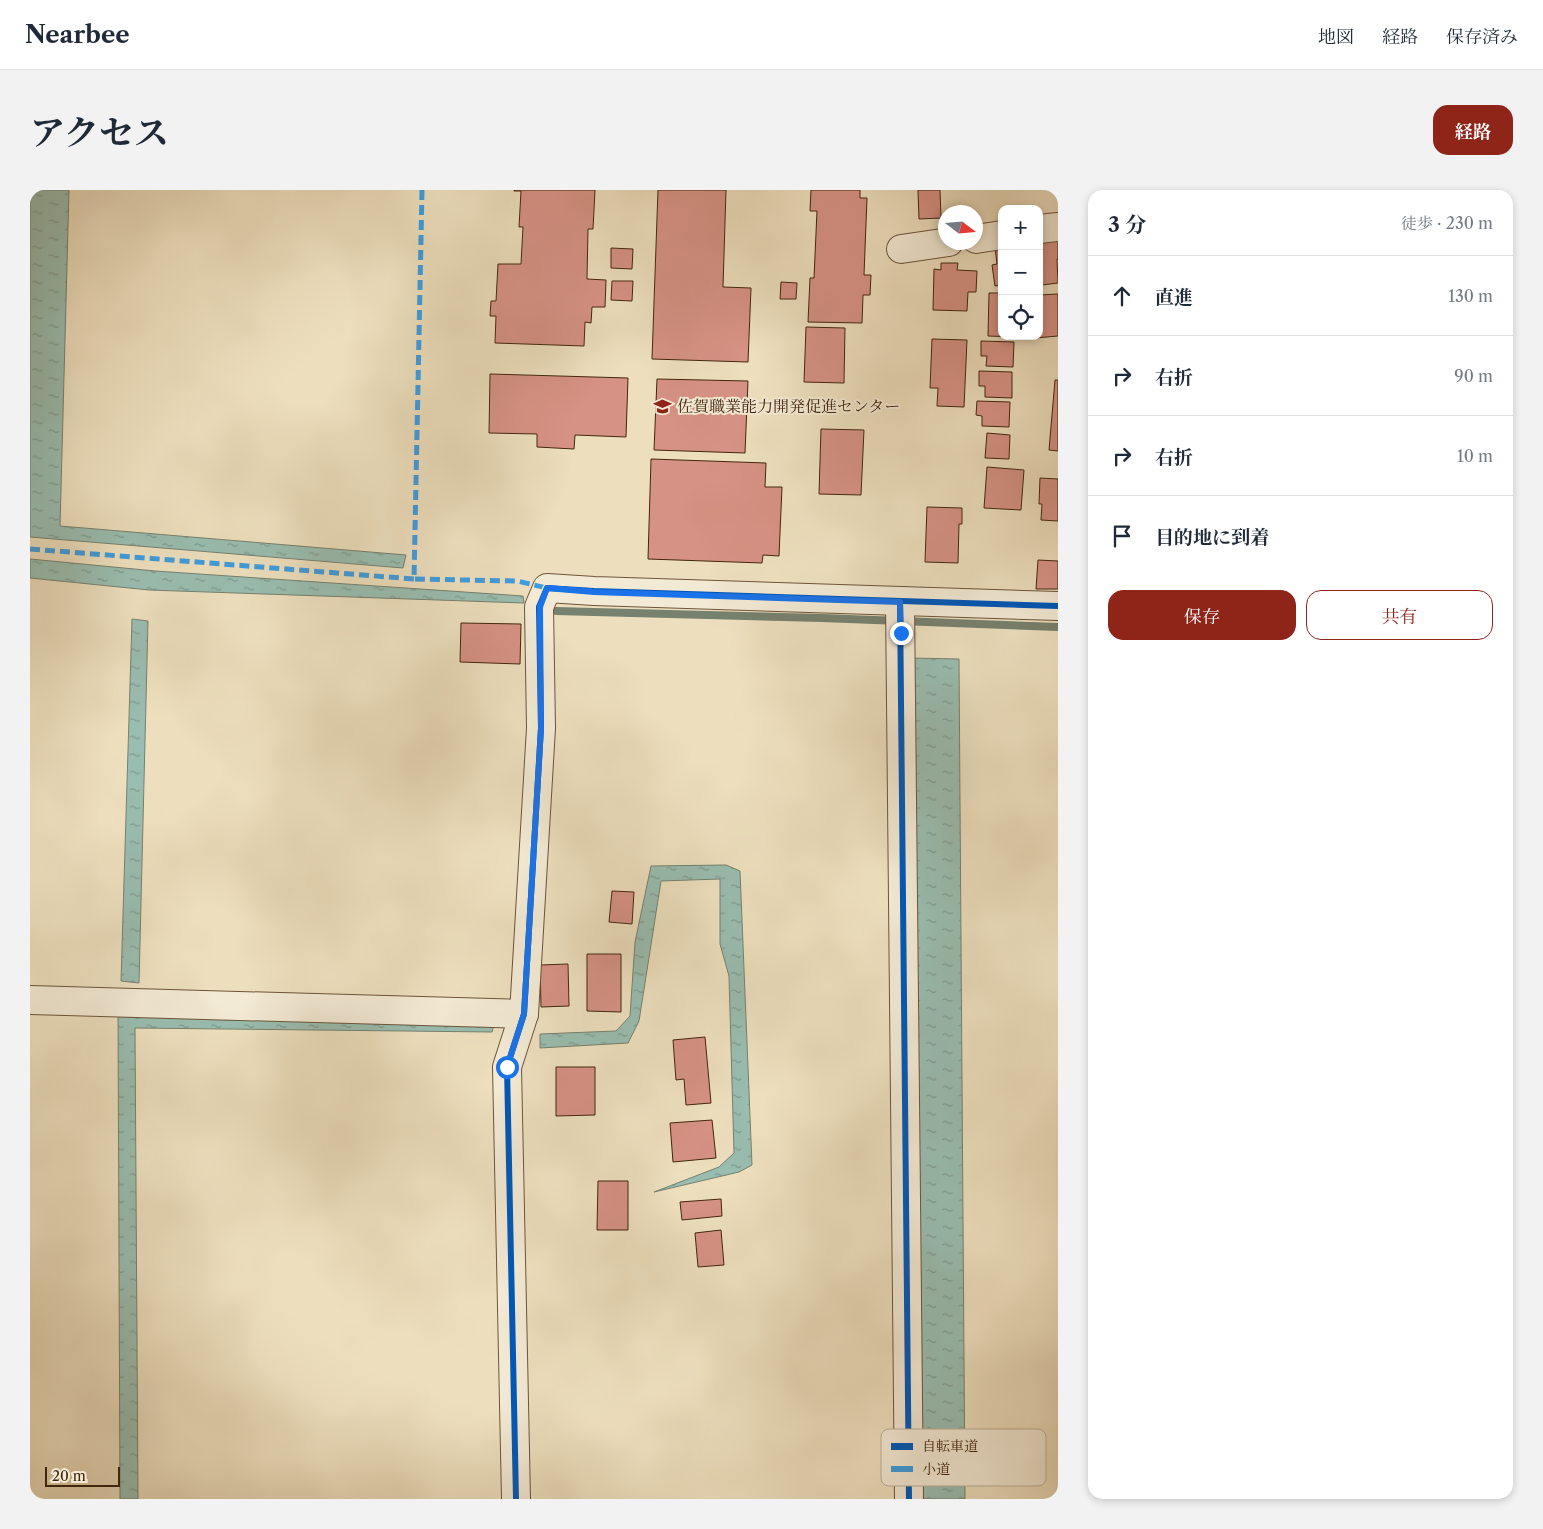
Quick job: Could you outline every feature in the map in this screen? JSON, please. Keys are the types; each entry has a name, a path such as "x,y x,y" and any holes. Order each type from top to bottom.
{"street":[{"path":"1043,229 1058,227"},
{"path":"983,238 998,236"},
{"path":"901,249 938,244"},
{"path":"516,1499 507,1067 524,1014 541,728 540,607 547,588 594,592 1058,606"},
{"path":"900,602 908,1429"},
{"path":"30,1000 524,1014"},
{"path":"909,1486 909,1499"}],"water":[{"path":"30,190 69,190 60,526 406,555 403,568 30,537"},
{"path":"30,559 155,571 523,596 524,603 149,590 30,578"},
{"path":"132,619 148,621 139,983 121,981"},
{"path":"912,658 959,659 964,1429 921,1429"},
{"path":"726,865 740,871 752,1165 739,1172 654,1192 719,1167 734,1153 729,976 720,944 720,879 661,881 639,1021 628,1043 540,1048 540,1034 616,1031 630,1016 635,942 651,866"},
{"path":"118,1014 495,1022 492,1032 135,1028 138,1499 120,1499"},
{"path":"922,1486 965,1486 965,1499 922,1499"}],"building":[{"path":"514,190 595,190 593,229 588,229 587,279 606,280 605,307 592,307 591,323 585,322 584,346 495,343 496,316 490,316 491,301 496,301 498,264 521,264 523,227 519,227 521,191"},
{"path":"658,190 726,190 723,287 751,288 748,362 652,359"},
{"path":"811,190 860,190 860,198 867,198 864,275 871,275 870,295 863,295 862,323 808,322 810,278 814,278 817,211 810,211"},
{"path":"918,190 940,190 941,205 938,205 938,218 919,219"},
{"path":"1058,239 1058,283 1043,285 1043,241"},
{"path":"995,247 998,247 998,286 995,286 992,265 997,264"},
{"path":"611,248 633,249 632,269 611,268"},
{"path":"941,263 958,263 957,270 977,271 976,292 968,292 967,311 933,310 934,269 941,270"},
{"path":"612,281 633,281 632,301 611,300"},
{"path":"781,282 797,283 796,299 780,299"},
{"path":"989,293 998,293 998,336 988,336"},
{"path":"1058,294 1058,336 1043,337 1043,295"},
{"path":"806,327 845,328 844,383 804,382"},
{"path":"932,339 967,340 964,407 937,406 938,388 930,388"},
{"path":"981,341 1014,342 1013,367 986,366 987,356 981,356"},
{"path":"979,371 1012,372 1012,398 985,397 985,386 979,386"},
{"path":"490,374 628,378 626,437 575,435 574,449 537,447 537,434 489,433"},
{"path":"657,379 748,381 745,453 654,450"},
{"path":"1055,380 1058,380 1058,451 1049,450"},
{"path":"977,401 1010,402 1009,427 982,426 982,416 976,415"},
{"path":"821,429 864,430 861,495 819,494"},
{"path":"987,433 1010,435 1009,459 985,458"},
{"path":"651,459 766,463 765,487 782,487 779,556 763,555 762,563 648,559"},
{"path":"987,467 1024,470 1021,510 984,508"},
{"path":"1040,478 1058,479 1058,521 1041,520 1042,504 1039,504"},
{"path":"927,507 962,508 962,524 959,524 958,563 925,562"},
{"path":"1038,560 1058,561 1058,589 1036,589"},
{"path":"461,623 521,624 520,664 460,662"},
{"path":"612,891 634,892 632,924 609,922"},
{"path":"587,954 621,954 621,1012 587,1011"},
{"path":"568,964 569,1006 541,1007 540,965"},
{"path":"705,1037 711,1103 686,1105 684,1079 676,1080 673,1040"},
{"path":"556,1067 595,1067 595,1115 556,1116"},
{"path":"712,1120 716,1158 673,1162 670,1123"},
{"path":"598,1181 628,1181 628,1230 597,1230"},
{"path":"721,1199 722,1216 682,1220 680,1202"},
{"path":"721,1230 724,1265 698,1267 695,1233"}],"waterway":[{"path":"556,611 1058,627"}],"marked path":[{"path":"422,190 414,579 517,581 547,588"},
{"path":"30,549 414,579"}],"cycle path":[{"path":"516,1499 507,1067 524,1014 541,728 539,607 547,588 1058,606"},
{"path":"900,601 908,1429"},
{"path":"909,1486 909,1499"}],"place":[{"name":"佐賀職業能力開発促進センター","path":"663,406"}],"route":[{"path":"507,1067 524,1014 541,728 540,607 547,588 594,592 900,602 901,633"}]}
